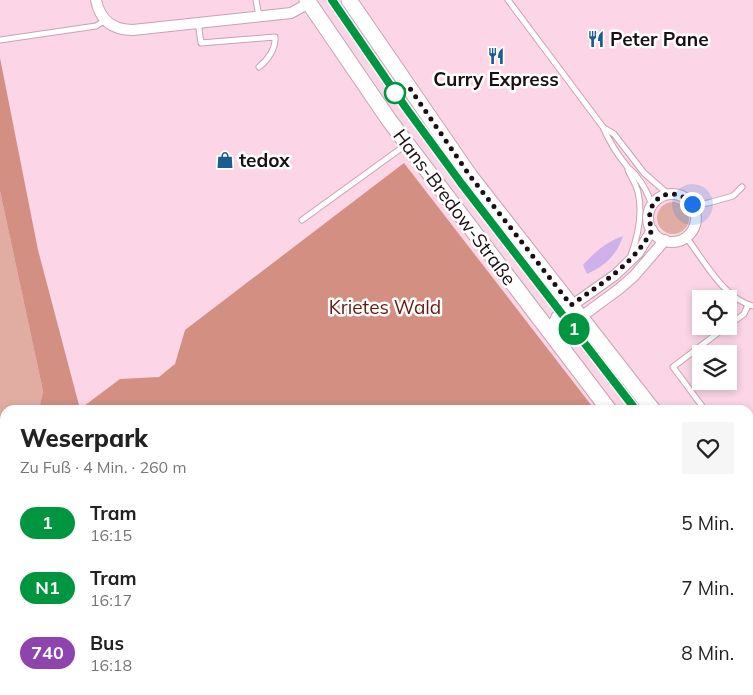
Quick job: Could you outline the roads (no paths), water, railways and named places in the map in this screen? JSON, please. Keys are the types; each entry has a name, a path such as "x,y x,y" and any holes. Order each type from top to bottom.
{"main road":[{"name":"Hans-Bredow-Straße","path":"349,0 470,176 649,405"},
{"name":"Hans-Bredow-Straße","path":"308,2 407,144 605,405"}],"street":[{"path":"96,0 98,10 104,20 117,28 133,30 291,13 308,2"},
{"path":"668,194 681,195 698,208 695,225 686,237 680,240 665,240 658,236 652,230 649,222 649,213 652,205 659,198 668,194"},
{"path":"550,332 566,328 576,311 628,264 644,244 652,230"},
{"path":"550,332 557,316 576,311 634,276 665,240"}],"lane":[{"path":"256,0 259,16"},
{"path":"508,0 603,128 627,167 637,190 640,205 637,239 628,264"},
{"path":"0,40 96,26 104,20"},
{"path":"198,22 201,43 275,37 275,45 265,63 259,67"},
{"path":"603,128 614,134 644,173 668,194"},
{"path":"302,220 407,144"},
{"path":"627,167 647,191 652,205"},
{"path":"698,208 733,196 742,187"},
{"path":"686,237 723,286 737,299 750,305 744,314 737,319"},
{"path":"702,405 673,367 716,335"}],"tram line":[{"path":"332,0 390,87 461,183 632,405"},
{"name":"1","path":"332,0 406,108 461,183 632,405"}],"place":[{"name":"Peter Pane","path":"596,39"},
{"name":"Curry Express","path":"496,56"},
{"name":"tedox","path":"225,160"}],"park label":[{"name":"Krietes Wald","path":"385,307"}]}
